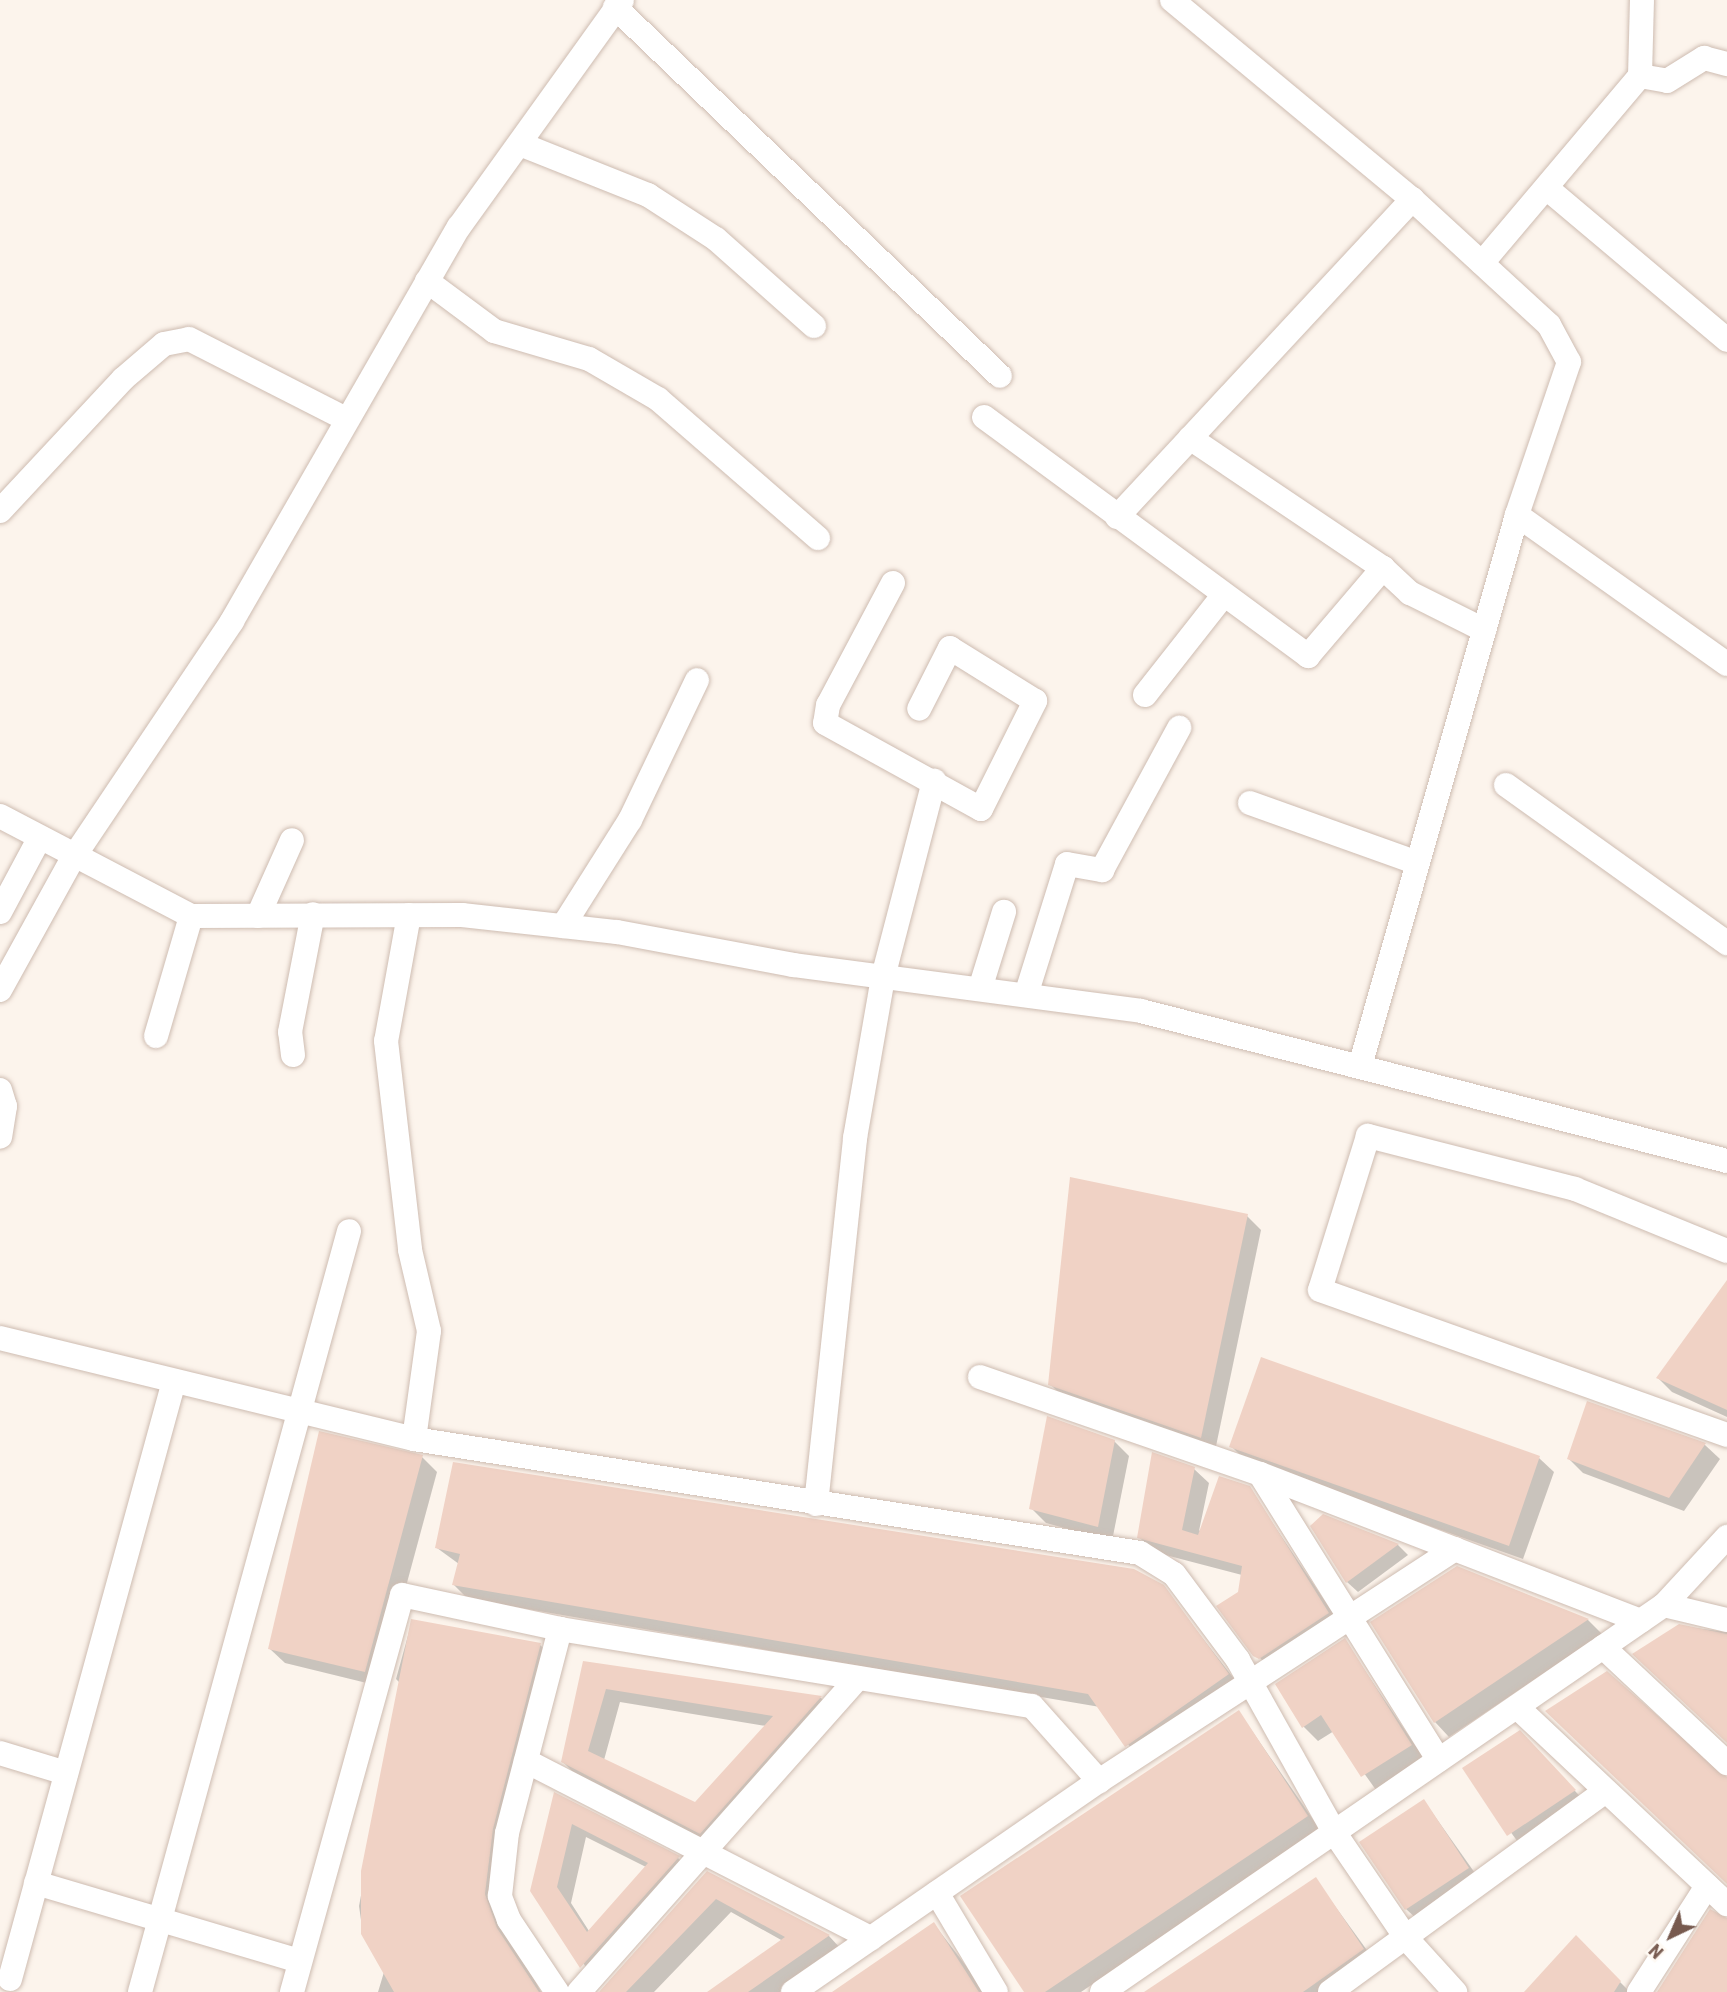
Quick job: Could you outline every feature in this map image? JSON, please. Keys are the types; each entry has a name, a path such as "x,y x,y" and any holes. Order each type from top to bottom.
{"street":[{"path":"1172,0 1412,199 1549,325 1569,362 1517,514 1360,1066"},
{"path":"1482,263 1549,190 1640,76 1642,0"},
{"path":"0,990 74,858 232,621 427,281 618,4 1000,376"},
{"path":"1640,76 1667,81 1704,58 1727,64"},
{"path":"520,144 541,158 597,170 648,195 716,239 814,326"},
{"path":"1549,190 1727,340"},
{"path":"1117,517 1412,199"},
{"path":"427,281 495,331 589,359 658,398 818,538"},
{"path":"0,511 123,379 164,344 189,339 346,419"},
{"path":"984,417 1223,596 1312,656 1383,568"},
{"path":"1190,438 1383,568 1410,593 1484,631"},
{"path":"1517,514 1727,664"},
{"path":"893,583 828,705 825,723 981,809 1035,701 950,648 919,709"},
{"path":"1145,695 1223,596"},
{"path":"562,926 630,820 697,680"},
{"path":"1026,996 1067,864 1102,870 1179,728"},
{"path":"816,1504 855,1138 883,976 934,781"},
{"path":"1506,785 1727,943"},
{"path":"1250,803 1418,863"},
{"path":"0,816 74,858 191,916 409,915 562,926 883,976 1141,1011 1727,1161"},
{"path":"0,912 39,839"},
{"path":"258,916 292,839"},
{"path":"980,989 1004,912"},
{"path":"293,1055 290,1032 313,914"},
{"path":"409,915 386,1041 411,1259 429,1331 414,1439"},
{"path":"156,1036 191,916"},
{"path":"0,1090 0,1137"},
{"path":"1727,1251 1575,1189 1368,1136 1320,1290 1727,1435"},
{"path":"140,1992 349,1231"},
{"path":"0,1338 414,1439 1140,1553 1174,1574 1252,1685 1334,1832 1407,1939 1455,1992"},
{"path":"980,1377 1260,1474 1642,1621"},
{"path":"9,1979 174,1381"},
{"path":"1260,1474 1439,1760"},
{"path":"1102,1992 1664,1605 1727,1537"},
{"path":"793,1992 1099,1781 1252,1685 1455,1549"},
{"path":"292,1992 402,1595 560,1629 1032,1706 1099,1781"},
{"path":"1664,1605 1727,1619"},
{"path":"557,1992 509,1920 500,1896 526,1761 560,1629"},
{"path":"1603,1647 1727,1763"},
{"path":"579,1992 858,1678"},
{"path":"1517,1707 1727,1904"},
{"path":"0,1753 66,1773"},
{"path":"526,1761 871,1938"},
{"path":"1330,1992 1407,1939 1606,1791"},
{"path":"36,1884 300,1961"},
{"path":"1639,1992 1707,1886"},
{"path":"937,1893 996,1992"}],"building":[{"path":"1070,1177 1248,1214 1201,1438 1048,1385"},
{"path":"1727,1280 1727,1410 1656,1378"},
{"path":"1261,1357 1540,1456 1509,1546 1229,1447"},
{"path":"1587,1401 1706,1443 1669,1498 1567,1459"},
{"path":"1047,1416 1115,1440 1098,1527 1029,1509"},
{"path":"319,1431 423,1455 365,1672 268,1649"},
{"path":"1152,1452 1195,1467 1182,1530 1198,1535 1219,1476 1250,1486 1329,1613 1259,1659 1253,1656 1216,1606 1238,1592 1242,1566 1137,1538"},
{"path":"453,1462 1134,1569 1164,1585 1229,1674 1125,1747 1088,1694 452,1585 460,1554 435,1548"},
{"path":"1323,1514 1399,1544 1346,1583 1310,1526"},
{"path":"1457,1566 1589,1619 1434,1723 1370,1622"},
{"path":"411,1619 541,1643 493,1829 485,1894 497,1928 539,1992 394,1992 361,1934 361,1871"},
{"path":"1679,1624 1727,1634 1727,1743 1632,1654"},
{"path":"1345,1638 1412,1745 1361,1777 1321,1715 1302,1728 1275,1684"},
{"path":"583,1661 822,1696 700,1834 561,1762","holes":["606,1689 773,1716 695,1802 588,1751"]},
{"path":"1607,1671 1727,1777 1727,1884 1545,1711"},
{"path":"1239,1710 1308,1816 1045,1992 1024,1992 960,1896"},
{"path":"1520,1730 1576,1790 1507,1836 1462,1768"},
{"path":"554,1792 680,1856 580,1968 530,1891","holes":["572,1824 648,1863 587,1932 557,1887"]},
{"path":"1424,1799 1469,1868 1405,1910 1359,1842"},
{"path":"707,1871 830,1935 748,1992 707,1992 785,1937 716,1899 626,1992 599,1992"},
{"path":"1316,1877 1364,1949 1303,1992 1144,1992"},
{"path":"1710,1909 1727,1918 1727,1992 1657,1992"},
{"path":"934,1922 979,1992 832,1992"},
{"path":"1576,1935 1621,1981 1614,1992 1524,1992"}]}
